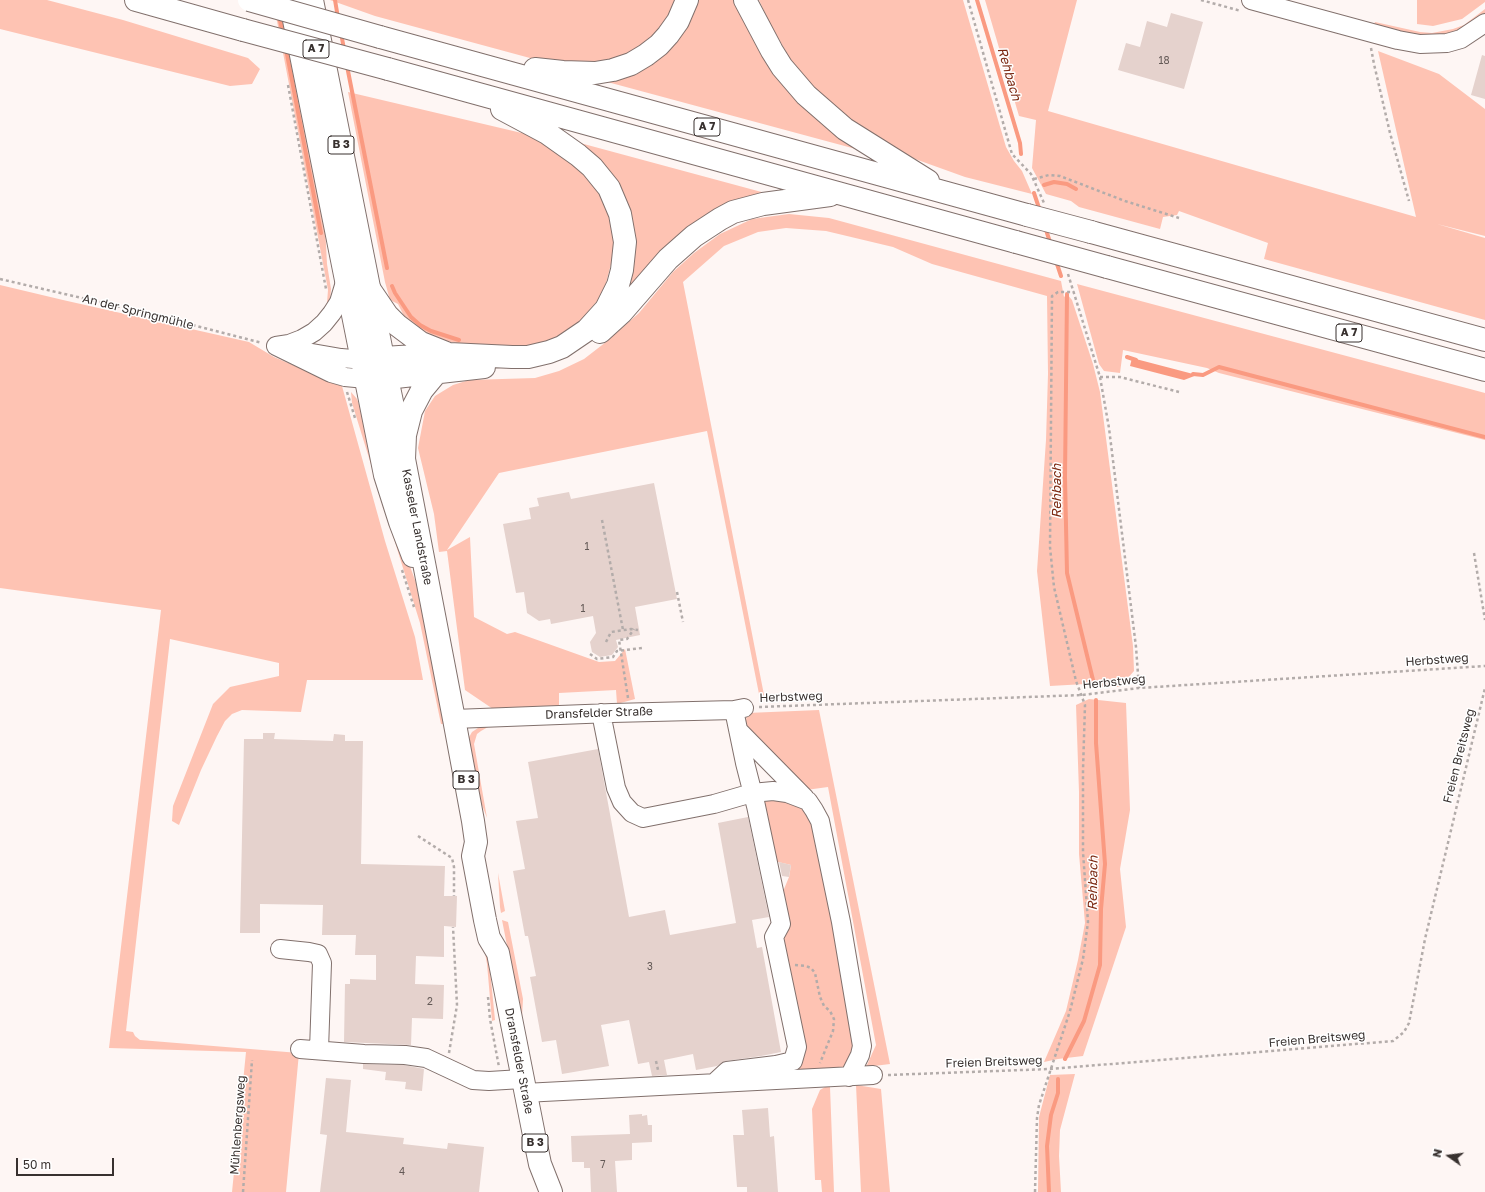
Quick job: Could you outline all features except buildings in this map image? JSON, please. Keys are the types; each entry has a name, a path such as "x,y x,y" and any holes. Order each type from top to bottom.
{"main road":[{"name":"A 7","path":"136,0 1485,370"},
{"name":"A 7","path":"249,0 466,61 1485,340"},
{"name":"Kasseler Landstraße","path":"290,0 346,277 404,459 430,596"},
{"name":"Kasseler Landstraße","path":"312,0 370,290 374,368 385,475 392,499 430,596"},
{"path":"466,61 563,72 595,73 613,70 631,64 659,45 678,21 687,0"},
{"path":"745,0 782,67 806,95 845,129 948,193"},
{"path":"374,368 528,357 549,352 562,347 587,330 606,309 618,285 625,256 625,242 620,214 609,188 592,167 547,133 467,91"},
{"path":"370,290 386,315 443,363 483,368 528,366 552,361 566,354 581,346 610,324 668,259 694,236 720,219 733,212 763,204 842,193"},
{"path":"404,459 405,435 411,412 422,390 443,363"},
{"name":"Dransfelder Straße","path":"430,596 476,842 473,856 485,920 489,938 498,952 517,1084 540,1164 551,1192"}],"street":[{"path":"1251,0 1406,42 1430,45 1447,43 1461,39 1485,24"},
{"path":"276,346 289,344 302,339 314,332 324,323 332,314 339,302 346,277"},
{"path":"276,346 353,359 374,368"},
{"path":"721,1077 794,1061 797,1047 774,938 781,924 738,730 739,709"},
{"name":"Dransfelder Straße","path":"454,719 739,709"},
{"path":"601,713 616,788 622,802 632,813 643,818 714,804 752,793 773,791 787,793 808,801"},
{"path":"738,730 808,801 820,821 841,922 862,1046 860,1055 848,1077"},
{"path":"280,949 318,954 322,962 319,1050"},
{"path":"300,1049 405,1055 426,1058 473,1080 517,1084 721,1077 848,1077 873,1075"}],"path":[{"path":"968,0 1012,154 1031,174 1041,195"},
{"path":"1373,33 1372,56 1398,164 1409,201"},
{"path":"287,80 326,288 325,296"},
{"path":"1034,179 1049,175 1060,176 1125,201 1179,218"},
{"name":"An der Springmühle","path":"0,279 276,346"},
{"path":"1070,281 1100,377 1109,428 1136,647 1138,688"},
{"path":"1035,1192 1037,1118 1039,1105 1070,1011 1083,959 1088,922 1083,852 1085,705 1076,681 1054,586 1050,547 1052,296 1058,292 1074,292"},
{"path":"1100,377 1120,377 1179,392"},
{"path":"347,395 357,425"},
{"path":"602,520 624,630"},
{"path":"1474,553 1485,620"},
{"path":"401,567 414,611"},
{"path":"677,592 683,622"},
{"path":"626,685 619,640 627,639 634,629"},
{"path":"606,642 611,632 634,629 638,630"},
{"path":"590,654 597,660 612,657 617,651 642,648"},
{"name":"Herbstweg","path":"739,709 1082,695 1138,688 1485,666"},
{"name":"Freien Breitsweg","path":"873,1075 1050,1068 1393,1041 1404,1032 1409,1023 1425,938 1485,688"},
{"path":"418,836 452,858 454,866 454,896"},
{"path":"444,1066 449,1053 457,1005 453,927"},
{"path":"792,964 812,968 815,973 820,997 824,1006 830,1011 834,1019 833,1031 820,1061"},
{"path":"488,996 490,1019 498,1064 517,1084"},
{"name":"Mühlenbergsweg","path":"242,1192 252,1060"},
{"path":"656,1061 658,1070"}],"shaded area":[{"path":"0,0 47,0 123,20 248,58 260,69 252,84 230,86 0,29"},
{"path":"273,0 280,0 325,226 327,264 331,289 330,300 321,315 327,303 328,290"},
{"path":"330,0 676,0 660,34 610,65 541,61 375,16"},
{"path":"693,0 741,0 758,34 878,155 600,80 623,73"},
{"path":"759,0 963,0 1006,147 1022,171 1032,194 965,177 915,159 842,118 811,89 789,57 768,20"},
{"path":"985,0 1077,0 1048,111 1416,217 1378,51 1439,74 1485,109 1485,236 1437,224 1485,238 1485,320 1264,259 1268,243 1179,211 1177,215 1163,217 1160,229 1079,207 1071,201 1046,194 1032,168 1036,120 1019,116"},
{"path":"1417,0 1485,0 1485,2 1462,19 1433,26 1417,24"},
{"path":"1485,9 1485,15 1460,31 1444,36 1431,37 1373,27 1375,22 1420,32 1432,33 1453,29 1464,25"},
{"path":"348,92 526,134 549,147 581,171 605,201 613,224 615,239 614,253 606,283 598,300 581,320 567,332 543,343 524,347 483,348 441,340 420,330 406,320 398,304 390,300 385,282"},
{"path":"569,140 780,197 740,204 611,317 631,243"},
{"path":"789,214 829,218 1061,281 1064,297 1067,294 1072,300 1093,364 1100,392 1133,646 1134,671 1120,687 1085,684 1050,686 1037,571 1046,440 1048,374 1047,296 932,264 893,247 826,231 786,228 758,232 724,246 683,282 765,700 760,699 707,431 499,473 447,550 470,537 474,617 507,634 515,632 599,662 615,661 625,649 635,699 617,704 616,690 559,693 559,707 493,709 465,690 447,551 439,552 434,514 418,448 425,411 435,396 453,385 469,380 535,378 559,371 584,359 639,313 673,272 694,253 720,234 752,219"},
{"path":"1077,284 1485,393 1485,440 1219,373 1207,368 1123,350 1120,373 1104,371 1099,364"},
{"path":"0,285 249,342 274,357 342,386 385,541 415,637 423,680 307,680 301,712 242,710 232,714 225,721 217,736 201,770 179,825 172,821 173,806 213,704 230,687 279,676 279,663 170,639 126,1031 133,1032 140,1040 299,1053 286,1192 232,1192 246,1052 109,1048 161,610 0,588"},
{"path":"1132,358 1197,375 1184,380 1130,366"},
{"path":"351,392 357,399 362,412 416,583 444,724 441,724 420,623 352,403"},
{"path":"1089,699 1126,703 1130,810 1120,869 1126,927 1083,1056 1044,1062 1066,1011 1085,923 1079,854 1079,792 1076,705"},
{"path":"819,710 890,1064 866,1067 876,1045 828,787 806,790 745,728 747,713"},
{"path":"487,725 497,725 488,727 477,734 474,744 487,818 477,792 468,739 472,732"},
{"path":"772,795 802,806 814,821 857,1047 847,1065 840,1071 767,1076 794,1067 780,938 785,938 784,932 790,924 782,894 789,877 791,865 778,862 776,875 760,799"},
{"path":"498,873 505,911 501,913 500,907"},
{"path":"502,920 508,922 523,999 522,1017 521,1017"},
{"path":"482,924 490,970 495,1020 492,1021 487,964 480,925"},
{"path":"1075,1074 1060,1130 1059,1156 1061,1192 1038,1192 1039,1117 1050,1075"},
{"path":"856,1085 881,1089 890,1192 861,1192"},
{"path":"825,1087 830,1087 834,1192 822,1192 821,1180 815,1180 812,1109 820,1090"}],"waterway":[{"path":"335,0 338,18"},
{"name":"Rehbach","path":"977,0 1020,143 1021,154"},
{"path":"279,16 283,34"},
{"path":"341,33 344,49"},
{"path":"286,49 321,233"},
{"path":"347,66 387,268"},
{"path":"1044,185 1054,182 1067,184 1076,189"},
{"name":"Rehbach","path":"1034,193 1040,211"},
{"name":"Rehbach","path":"1045,227 1051,245"},
{"name":"Rehbach","path":"1056,261 1061,276"},
{"path":"392,286 411,317 420,325 431,331 459,340"},
{"name":"Rehbach","path":"1067,294 1065,477 1067,573 1094,684"},
{"path":"1127,357 1136,360"},
{"path":"1193,374 1203,375 1219,367 1485,437"},
{"name":"Rehbach","path":"1065,1059 1084,1021 1100,965 1101,909 1105,864 1096,743 1096,700"},
{"name":"Rehbach","path":"1049,1192 1047,1146 1051,1115 1058,1093 1058,1079"}]}
